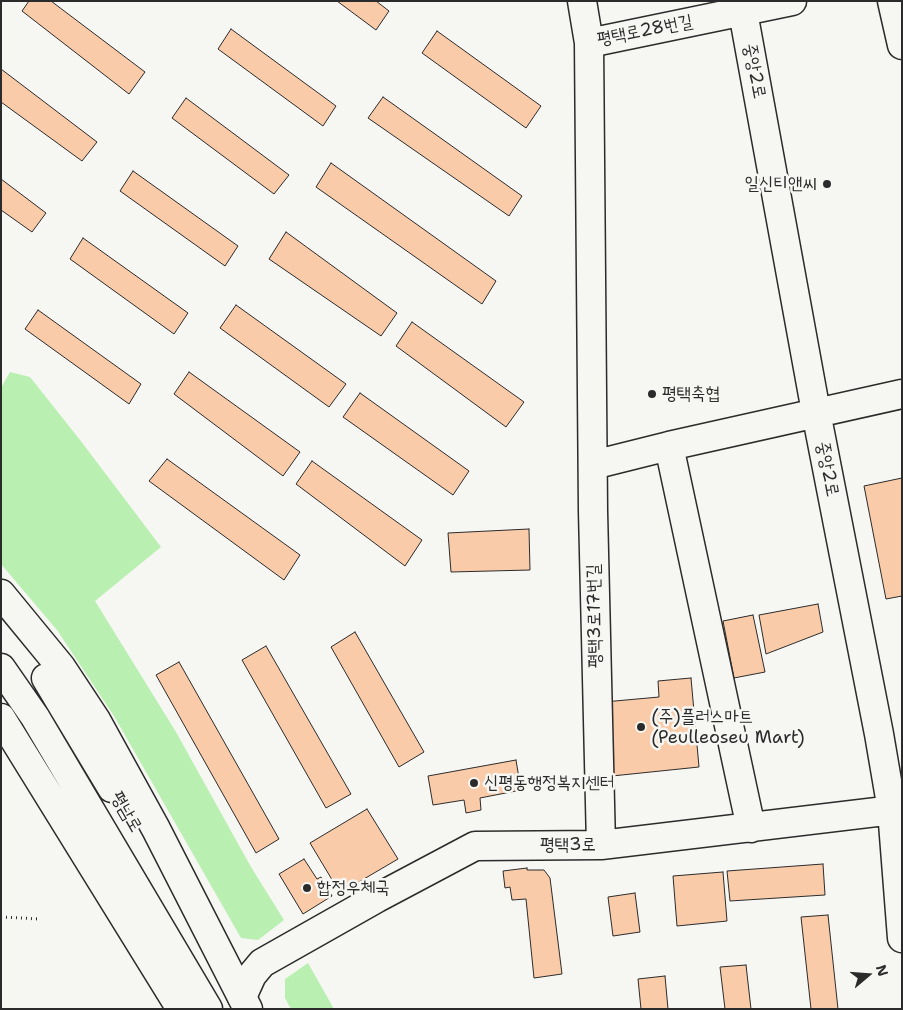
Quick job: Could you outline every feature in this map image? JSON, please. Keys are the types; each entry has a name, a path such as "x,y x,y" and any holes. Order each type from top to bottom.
{"street":[{"name":"평택로28번길","path":"582,1 588,43 742,6 792,1"},
{"path":"892,1 902,45"},
{"name":"중앙2로","path":"742,6 816,412 879,734 897,809 902,938"},
{"name":"평택3로17번길","path":"588,43 593,511 601,845"},
{"path":"593,465 816,412 902,394"},
{"path":"669,446 751,828"},
{"path":"1,594 61,667 96,720 156,829 244,1005"},
{"name":"평남로","path":"1,621 48,681 155,862 244,1005"},
{"name":"평남로","path":"1,668 35,717 208,1009"},
{"path":"1,718 181,1009"},
{"name":"평택3로","path":"262,964 377,898 475,846 601,845 897,809"},
{"path":"218,950 262,964 252,975 244,1005"}],"path":[{"path":"1,917 39,919"}],"green space":[{"path":"10,372 30,377 161,547 95,601 176,732 251,867 284,920 258,940 241,938 114,716 57,630 1,564 1,388"},
{"path":"308,963 334,1009 291,1009 285,998 285,979"}],"building":[{"path":"29,1 51,1 145,72 129,94 22,11"},
{"path":"337,1 376,1 389,11 376,30"},
{"path":"231,29 336,106 323,126 218,49"},
{"path":"437,31 541,106 526,128 422,53"},
{"path":"1,69 97,142 82,161 1,102"},
{"path":"383,97 522,196 509,216 368,118"},
{"path":"186,98 289,175 274,194 172,118"},
{"path":"331,163 496,281 482,304 316,187"},
{"path":"133,171 238,246 225,266 120,191"},
{"path":"1,179 46,213 32,232 1,210"},
{"path":"286,232 397,313 381,336 269,259"},
{"path":"83,238 188,313 174,334 70,259"},
{"path":"236,305 346,384 329,407 220,328"},
{"path":"38,310 141,384 129,404 25,329"},
{"path":"412,322 524,402 506,427 396,346"},
{"path":"189,372 300,452 283,476 174,394"},
{"path":"360,393 469,471 453,495 343,417"},
{"path":"167,459 300,555 284,580 149,481"},
{"path":"312,461 422,540 405,566 296,484"},
{"path":"902,478 902,596 886,599 864,486"},
{"path":"529,529 530,570 451,572 448,533"},
{"path":"818,604 823,632 766,654 759,615"},
{"path":"753,615 765,672 734,678 723,621"},
{"path":"355,632 424,752 399,767 331,647"},
{"path":"266,646 351,794 326,808 242,660"},
{"path":"179,662 279,839 256,853 156,675"},
{"path":"691,678 699,767 612,776 604,702 659,697 658,681"},
{"name":"신평동행정복지센터","path":"516,760 521,790 480,798 481,810 466,813 464,800 433,805 428,776"},
{"path":"367,809 398,859 340,893 310,843"},
{"name":"합정우체국","path":"304,859 317,879 321,877 332,896 303,914 279,874"},
{"path":"823,864 825,895 730,901 727,871"},
{"path":"527,868 527,870 544,870 550,878 562,974 534,978 526,899 512,900 510,887 505,888 503,871"},
{"path":"723,872 727,921 677,926 673,876"},
{"path":"635,893 640,932 613,936 608,897"},
{"path":"828,915 838,1009 811,1009 801,917"},
{"path":"746,965 751,1009 725,1009 720,967"},
{"path":"665,976 668,1009 641,1009 638,979"}],"place":[{"name":"일신티앤씨","path":"827,184"},
{"name":"평택축협","path":"652,394"},
{"name":"(주)플러스마트 (Peulleoseu Mart)","path":"641,727"},
{"name":"신평동행정복지센터","path":"474,783"},
{"name":"합정우체국","path":"307,888"}]}
